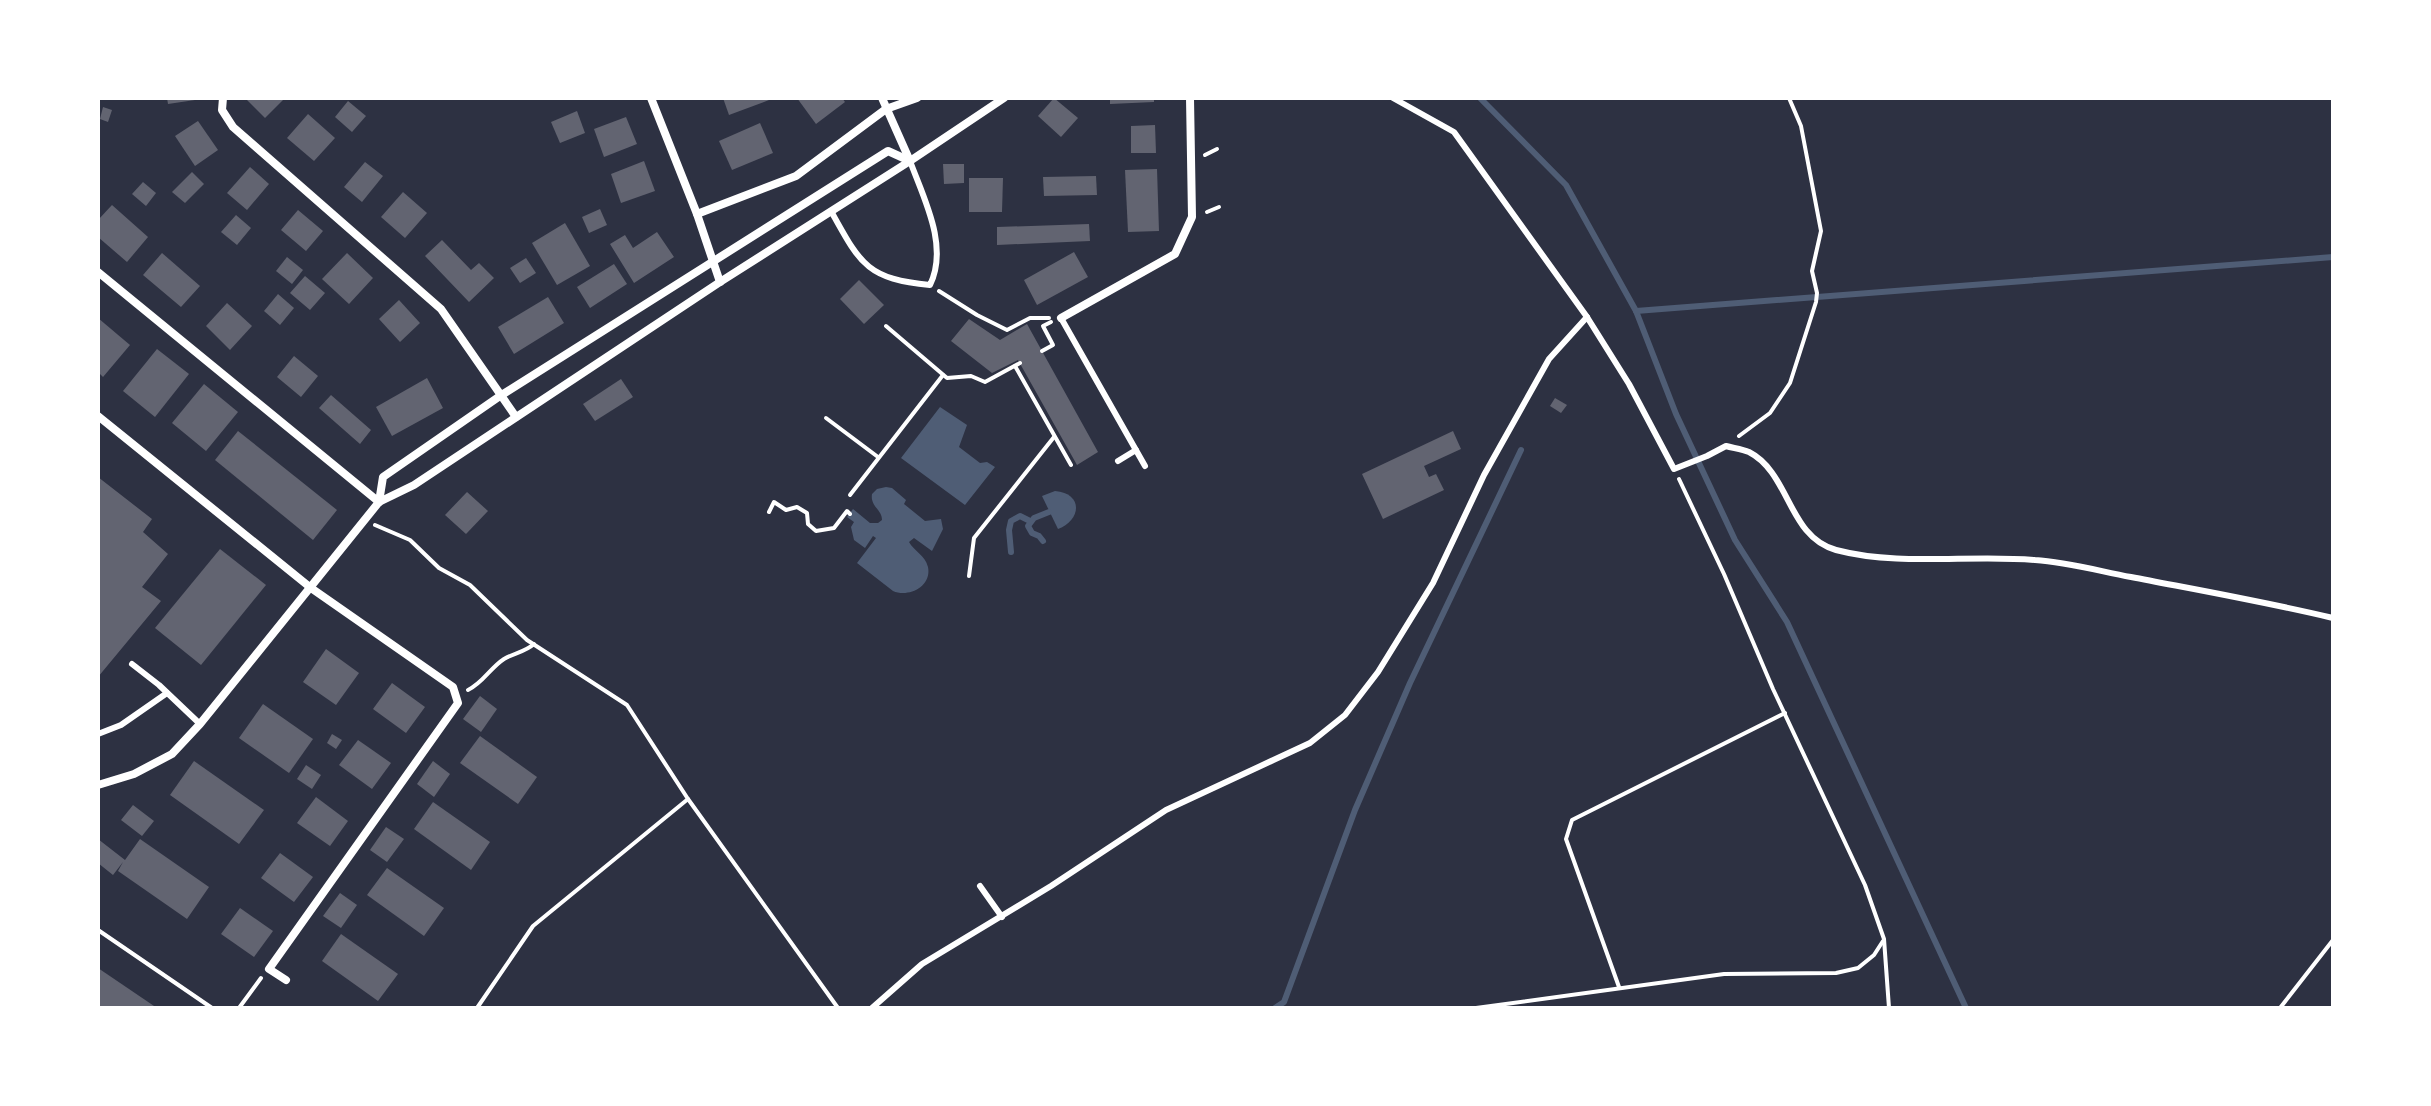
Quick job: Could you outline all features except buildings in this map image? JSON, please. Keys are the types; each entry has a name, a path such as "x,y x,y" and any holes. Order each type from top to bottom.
{"street":[{"path":"223,98 222,110 233,127 441,309 516,417"},
{"path":"651,98 720,282"},
{"path":"882,98 910,161"},
{"path":"697,214 796,176 886,109 917,98"},
{"path":"379,502 414,485 1004,98"},
{"path":"1061,318 1175,254 1192,217 1190,98"},
{"path":"98,785 134,774 172,754 200,724 366,521 379,502 383,477 500,396 888,151 910,161"},
{"path":"98,272 379,502"},
{"path":"98,416 311,588 453,687 458,703 269,969 286,980"}],"lane":[{"path":"1393,98 1454,132 1587,317 1629,384 1674,469 1726,446 1748,452 1763,462 1777,479 1804,527 1815,539 1833,549 1895,559 2036,560 2272,603 2333,618"},
{"path":"831,211 856,255 876,274 930,285 936,272 938,251 910,161"},
{"path":"872,1008 922,964 1002,917 1166,810 1310,743 1345,715 1378,672 1433,583 1484,475 1549,359 1587,317"},
{"path":"1061,318 1145,466"},
{"path":"1118,461 1136,450"},
{"path":"132,664 200,724"},
{"path":"98,734 121,725 167,693"},
{"path":"980,886 1002,917"}],"path":[{"path":"1726,446 1770,413 1790,383 1816,302 1812,271 1821,231 1801,126 1789,98"},
{"path":"930,285 1007,330 1030,318 1061,318"},
{"path":"1042,351 1053,345 1043,326 1061,318"},
{"path":"886,326 947,378 971,376 985,382 1017,365 1071,465"},
{"path":"850,495 943,375"},
{"path":"826,418 879,458"},
{"path":"969,576 974,538 1054,437"},
{"path":"1674,469 1865,885 1884,939 1889,1008"},
{"path":"769,512 774,502 786,510 797,507 807,513 808,524 816,531 834,528 847,511 850,514"},
{"path":"366,521 410,540 439,568 470,585 527,640 627,705 688,799 838,1008"},
{"path":"456,696 478,685 503,659 534,644"},
{"path":"1619,987 1566,839 1572,820 1785,713"},
{"path":"477,1008 533,926 688,799"},
{"path":"98,930 212,1008"},
{"path":"1476,1008 1724,974 1836,973 1858,968 1874,955 1884,939"},
{"path":"2280,1008 2333,940"},
{"path":"239,1008 269,969"}],"water":[{"path":"940,407 967,425 959,447 980,463 987,462 995,467 965,505 901,458"},
{"path":"886,487 892,488 906,500 904,504 925,521 941,519 943,529 932,551 914,538 909,542 928,567 923,585 912,592 893,591 857,563 876,538 873,536 865,548 854,540 851,527 854,522 847,517 853,509 870,523 882,520 872,494"},
{"path":"1055,491 1071,497 1076,507 1072,520 1058,529 1042,496"}],"waterway":[{"path":"1480,98 1566,185 1636,311 1676,414 1735,540 1787,622 1966,1008"},
{"path":"1636,311 2333,257"},
{"path":"1275,1008 1284,1002 1355,810 1410,683 1521,450"},
{"path":"1043,541 1028,526 1034,518 1049,512"},
{"path":"1011,552 1011,521 1020,516 1030,521"}]}
